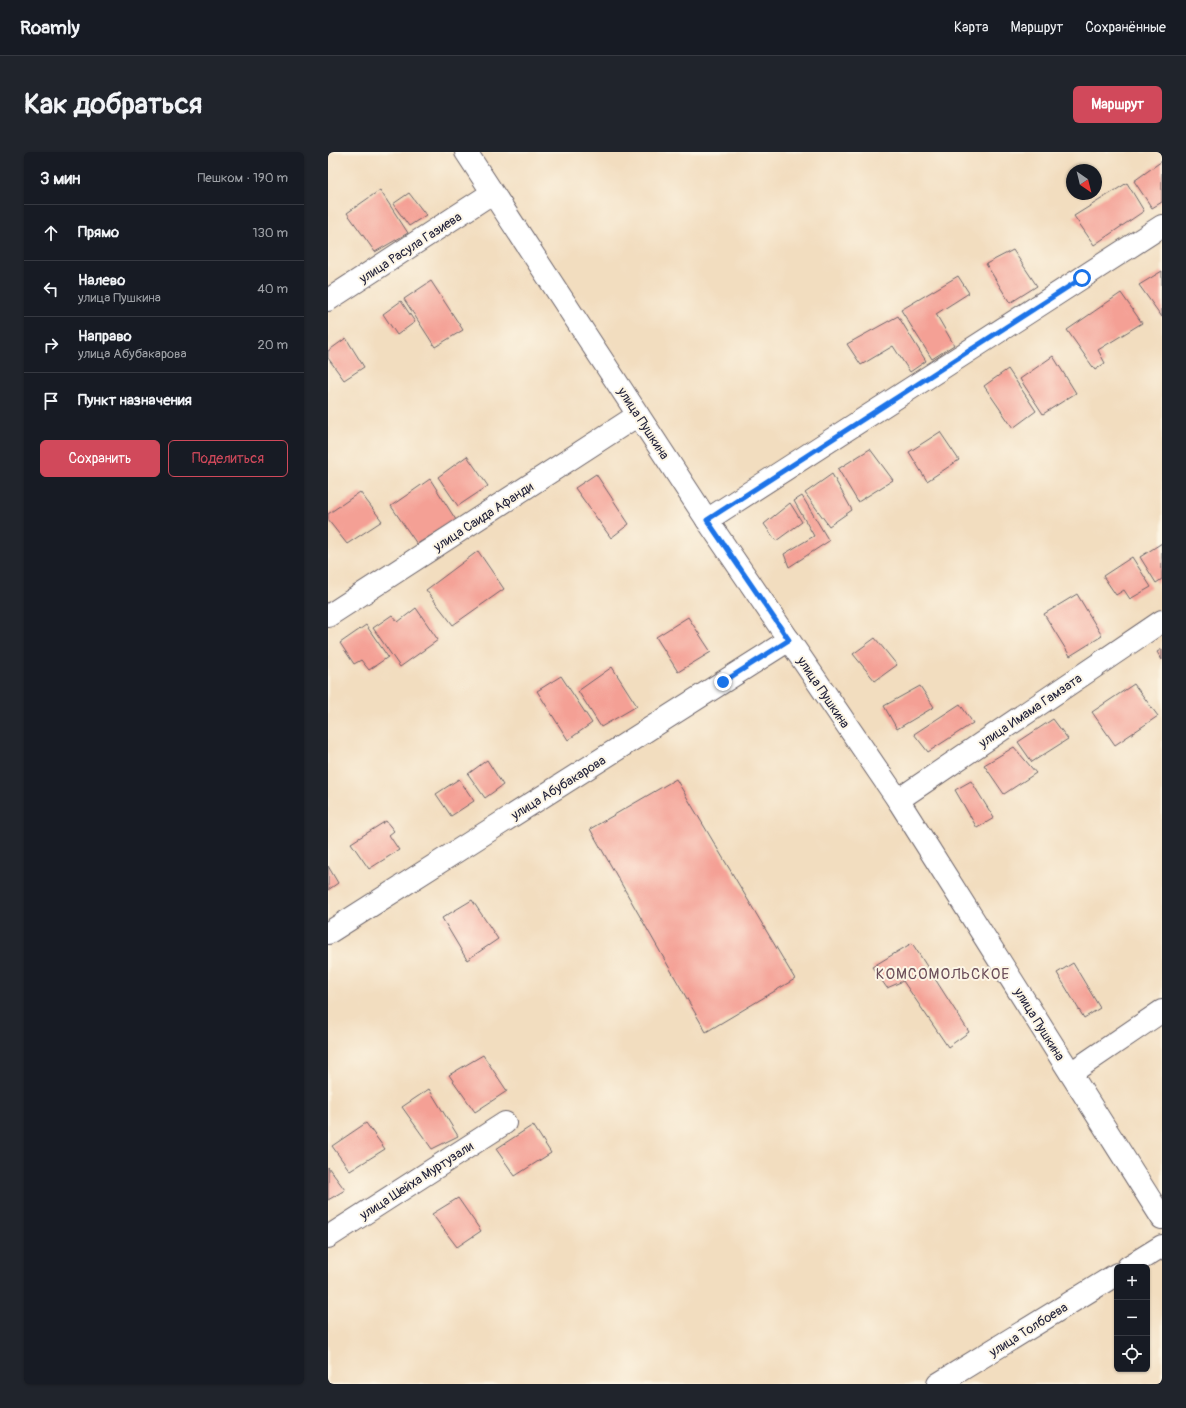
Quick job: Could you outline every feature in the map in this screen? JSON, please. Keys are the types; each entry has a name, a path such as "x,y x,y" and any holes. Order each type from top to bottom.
{"street":[{"name":"улица Пушкина","path":"466,152 707,520 898,800 1162,1218"},
{"name":"улица Расула Газиева","path":"328,300 492,193"},
{"path":"707,520 1162,226"},
{"name":"улица Саида Афанди","path":"328,616 638,414"},
{"name":"улица Имама Гамзата","path":"898,800 1162,621"},
{"name":"улица Абубакарова","path":"328,933 789,640"},
{"path":"1071,1073 1162,1010"},
{"name":"улица Шейха Муртузали","path":"328,1237 505,1123"},
{"path":"1133,1264 1162,1246"},
{"name":"улица Толбоева","path":"938,1384 1114,1276"}],"building":[{"path":"1162,161 1162,202 1152,208 1134,181"},
{"path":"1127,183 1144,211 1094,245 1074,216 1102,200"},
{"path":"380,190 408,233 375,252 347,213"},
{"path":"409,193 426,215 409,226 393,204"},
{"path":"1013,250 1037,286 1010,303 986,264"},
{"path":"1162,271 1162,317 1139,285"},
{"path":"958,276 969,293 936,314 954,345 932,359 901,310"},
{"path":"431,281 463,330 435,347 404,299"},
{"path":"1121,293 1142,323 1098,350 1105,363 1095,370 1067,330"},
{"path":"401,301 415,322 397,335 383,314"},
{"path":"898,316 926,361 910,372 893,346 861,365 847,344"},
{"path":"346,338 364,367 344,380 328,358 328,351"},
{"path":"1053,356 1076,393 1043,414 1020,379"},
{"path":"1008,369 1036,411 1013,428 984,386"},
{"path":"940,432 959,460 927,481 909,452"},
{"path":"870,449 893,480 858,502 838,469"},
{"path":"467,456 488,486 458,506 438,477"},
{"path":"596,474 629,524 611,538 575,488"},
{"path":"832,474 852,510 829,526 805,493"},
{"path":"430,479 456,520 417,544 391,506"},
{"path":"360,492 382,521 347,544 328,520 328,514"},
{"path":"802,496 829,541 789,567 784,554 814,536 794,501"},
{"path":"790,503 802,522 776,541 764,524"},
{"path":"1162,543 1162,579 1156,583 1140,557"},
{"path":"478,551 504,589 453,625 426,590"},
{"path":"1132,557 1151,587 1130,599 1124,590 1116,595 1103,576"},
{"path":"1077,594 1102,636 1070,656 1044,614"},
{"path":"416,608 438,640 400,667 373,628 392,615 398,622"},
{"path":"688,617 711,652 678,672 656,637"},
{"path":"366,625 388,657 369,670 361,660 354,664 340,643"},
{"path":"875,638 897,665 875,681 853,654"},
{"path":"1162,649 1162,660 1157,652"},
{"path":"612,667 637,706 601,727 578,691"},
{"path":"561,676 592,723 568,740 537,691"},
{"path":"1134,684 1158,716 1115,745 1092,712"},
{"path":"920,686 934,707 897,729 884,706"},
{"path":"960,704 973,723 928,752 914,734"},
{"path":"1053,719 1068,739 1032,762 1018,742"},
{"path":"1014,747 1036,773 1004,794 984,765"},
{"path":"487,760 503,785 485,798 468,774"},
{"path":"459,779 474,801 451,816 436,794"},
{"path":"676,779 795,979 706,1032 590,829"},
{"path":"971,781 994,818 977,828 955,790"},
{"path":"386,821 394,831 389,835 399,850 369,869 351,843"},
{"path":"328,866 338,883 328,890"},
{"path":"472,900 498,939 467,960 442,918"},
{"path":"912,943 969,1032 948,1047 903,981 887,988 872,967"},
{"path":"1073,963 1100,1008 1084,1018 1057,973"},
{"path":"483,1055 507,1091 475,1112 449,1075"},
{"path":"429,1089 458,1136 432,1149 402,1107"},
{"path":"366,1123 385,1149 350,1171 332,1146"},
{"path":"533,1125 551,1153 515,1176 496,1149"},
{"path":"328,1167 345,1190 328,1200"},
{"path":"458,1198 481,1231 457,1247 432,1214"}],"district":[{"name":"КОМСОМОЛЬСКОЕ","path":"943,974"}],"route":[{"path":"723,682 789,640 707,520 1082,278"}]}
